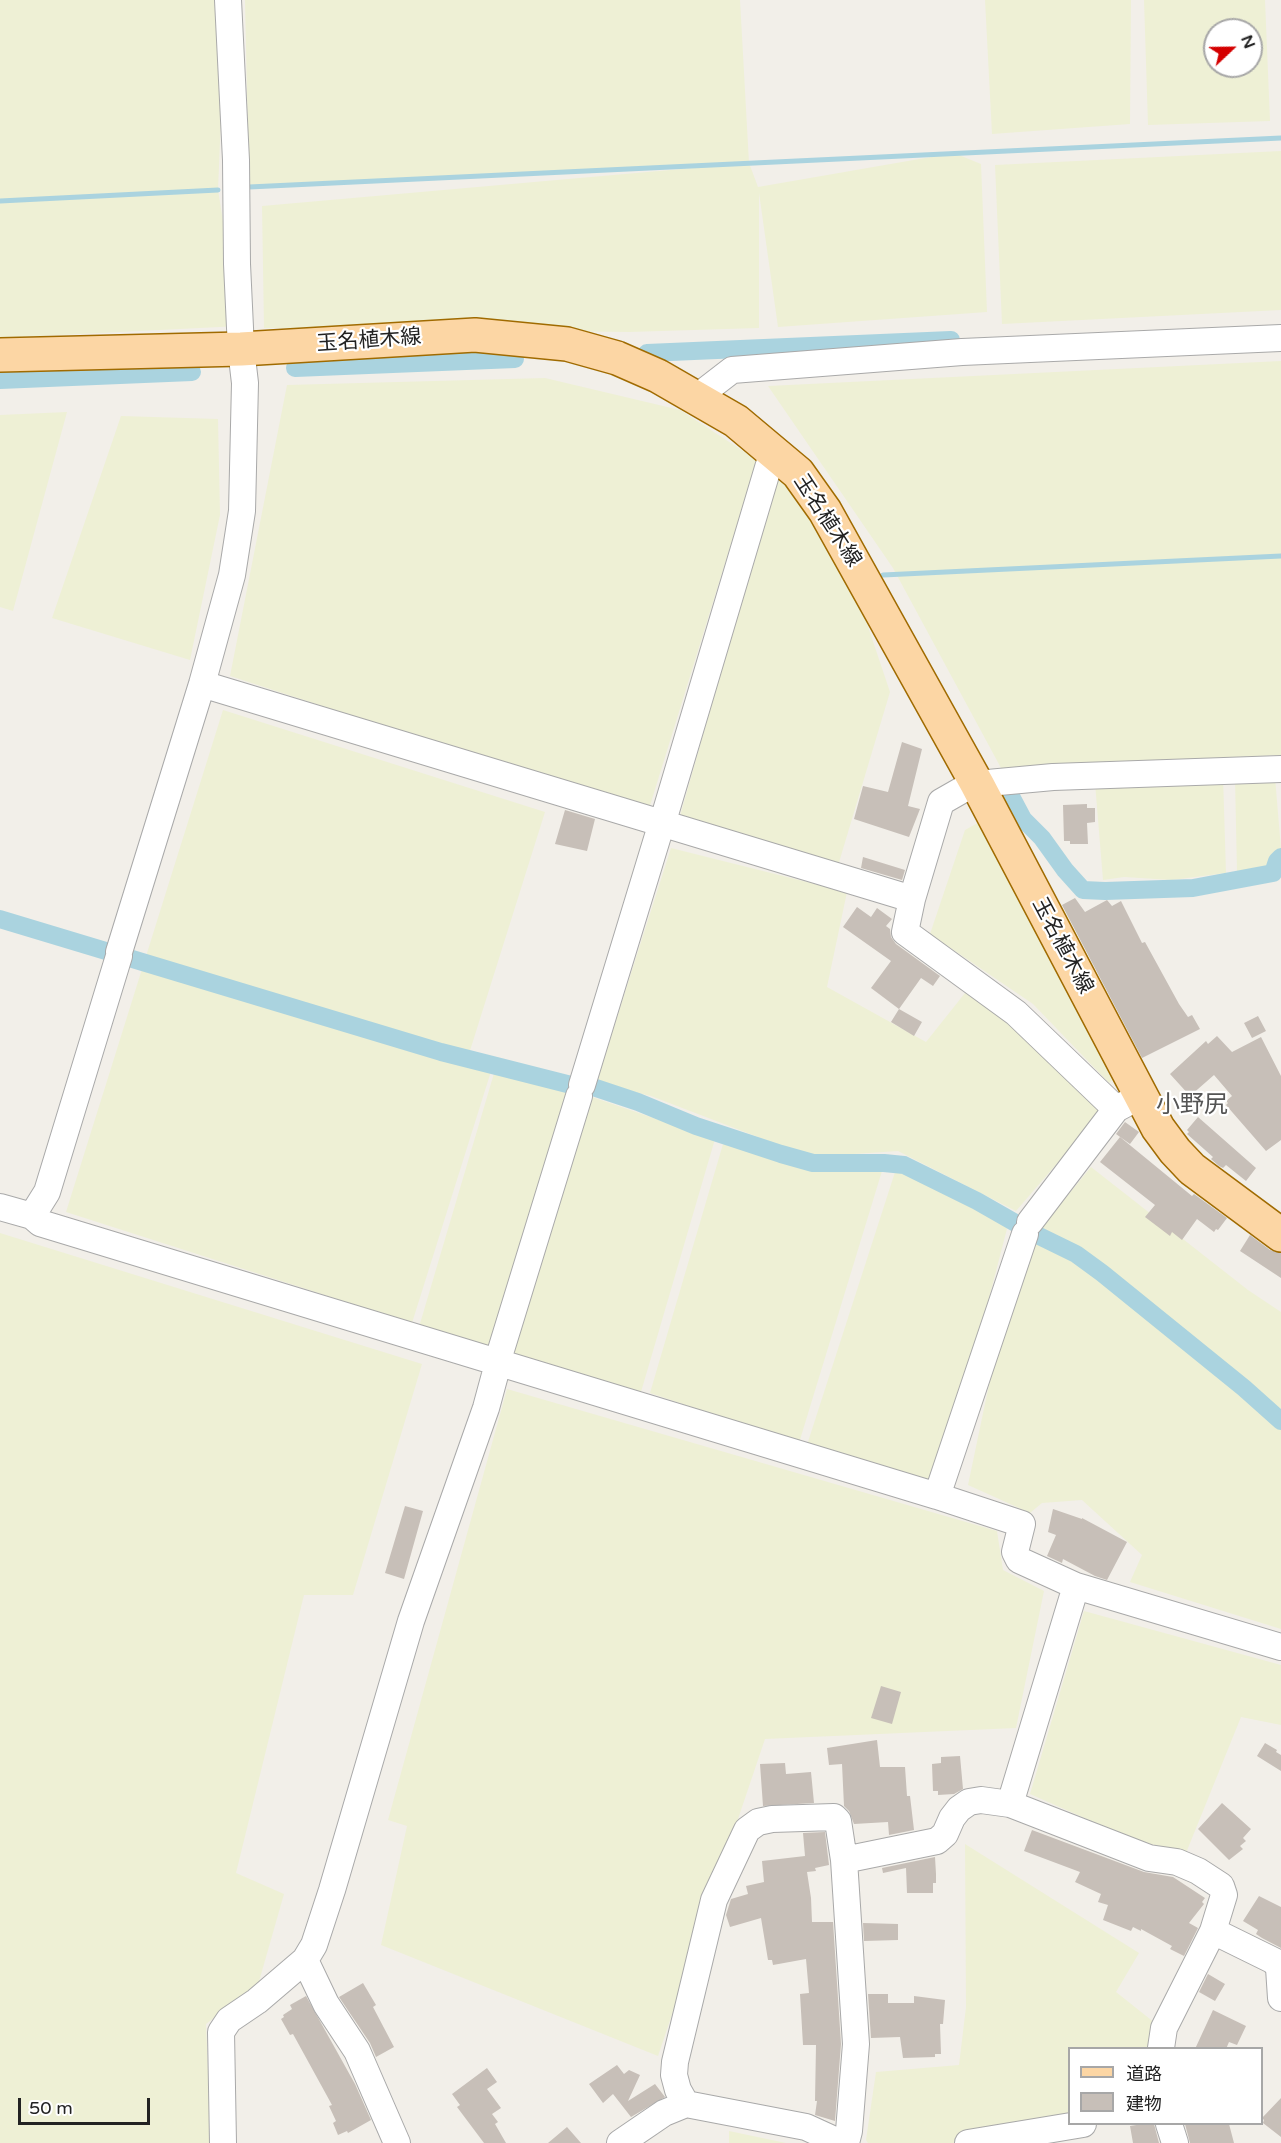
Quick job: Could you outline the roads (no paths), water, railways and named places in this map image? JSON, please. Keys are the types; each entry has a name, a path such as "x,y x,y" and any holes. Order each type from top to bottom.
{"main road":[{"name":"玉名植木線","path":"0,355 243,365 475,335 567,344 617,358 658,376 736,421 798,473 825,511 977,784 1128,1102 1158,1128 1192,1169 1281,1235"}],"street":[{"path":"32,1216 47,1192 202,684 232,575 242,511 243,365 228,0"},
{"path":"697,397 732,370 962,352 1281,338"},
{"path":"223,2143 221,2032 230,2020 257,2001 305,1960 314,1946 411,1621 486,1408 498,1361 773,451"},
{"path":"202,684 912,899"},
{"path":"937,1496 1028,1228 1128,1102 1016,1013 905,932 912,899 941,802 962,789 977,784 1053,777 1281,769"},
{"path":"0,1207 32,1216 40,1223 51,1227 937,1496 1022,1524 1015,1552 1019,1560 1076,1587 1281,1647"},
{"path":"1010,1804 1076,1587"},
{"path":"844,1860 937,1841 945,1834 959,1809 969,1802 981,1800 1010,1804 1149,1858 1177,1862 1198,1871 1221,1886 1224,1895 1213,1931 1164,2028 1161,2047"},
{"path":"620,2143 664,2112 686,2104 806,2127 844,2143 849,2131 856,2044 844,1860 838,1821 834,1817 772,1819 758,1822 747,1830 714,1900 675,2062 674,2075 678,2090 686,2104"},
{"path":"1213,1931 1274,1961 1279,1968 1281,1998"},
{"path":"305,1960 326,2004 357,2051 398,2143"},
{"path":"968,2143 1077,2125"},
{"path":"1169,2125 1175,2143"}],"waterway":[{"path":"249,187 1281,138"},
{"path":"0,201 218,190"},
{"path":"647,353 951,340"},
{"path":"295,368 515,359"},
{"path":"0,380 192,372"},
{"path":"883,575 1281,556"},
{"path":"1006,787 1023,819 1042,838 1083,890 1193,888 1273,873 1281,857"},
{"path":"0,919 441,1052 583,1088 593,1087 638,1102 696,1126 813,1163 904,1165 1076,1254 1244,1388 1281,1421"}],"district":[{"name":"小野尻","path":"1192,1106"}]}
